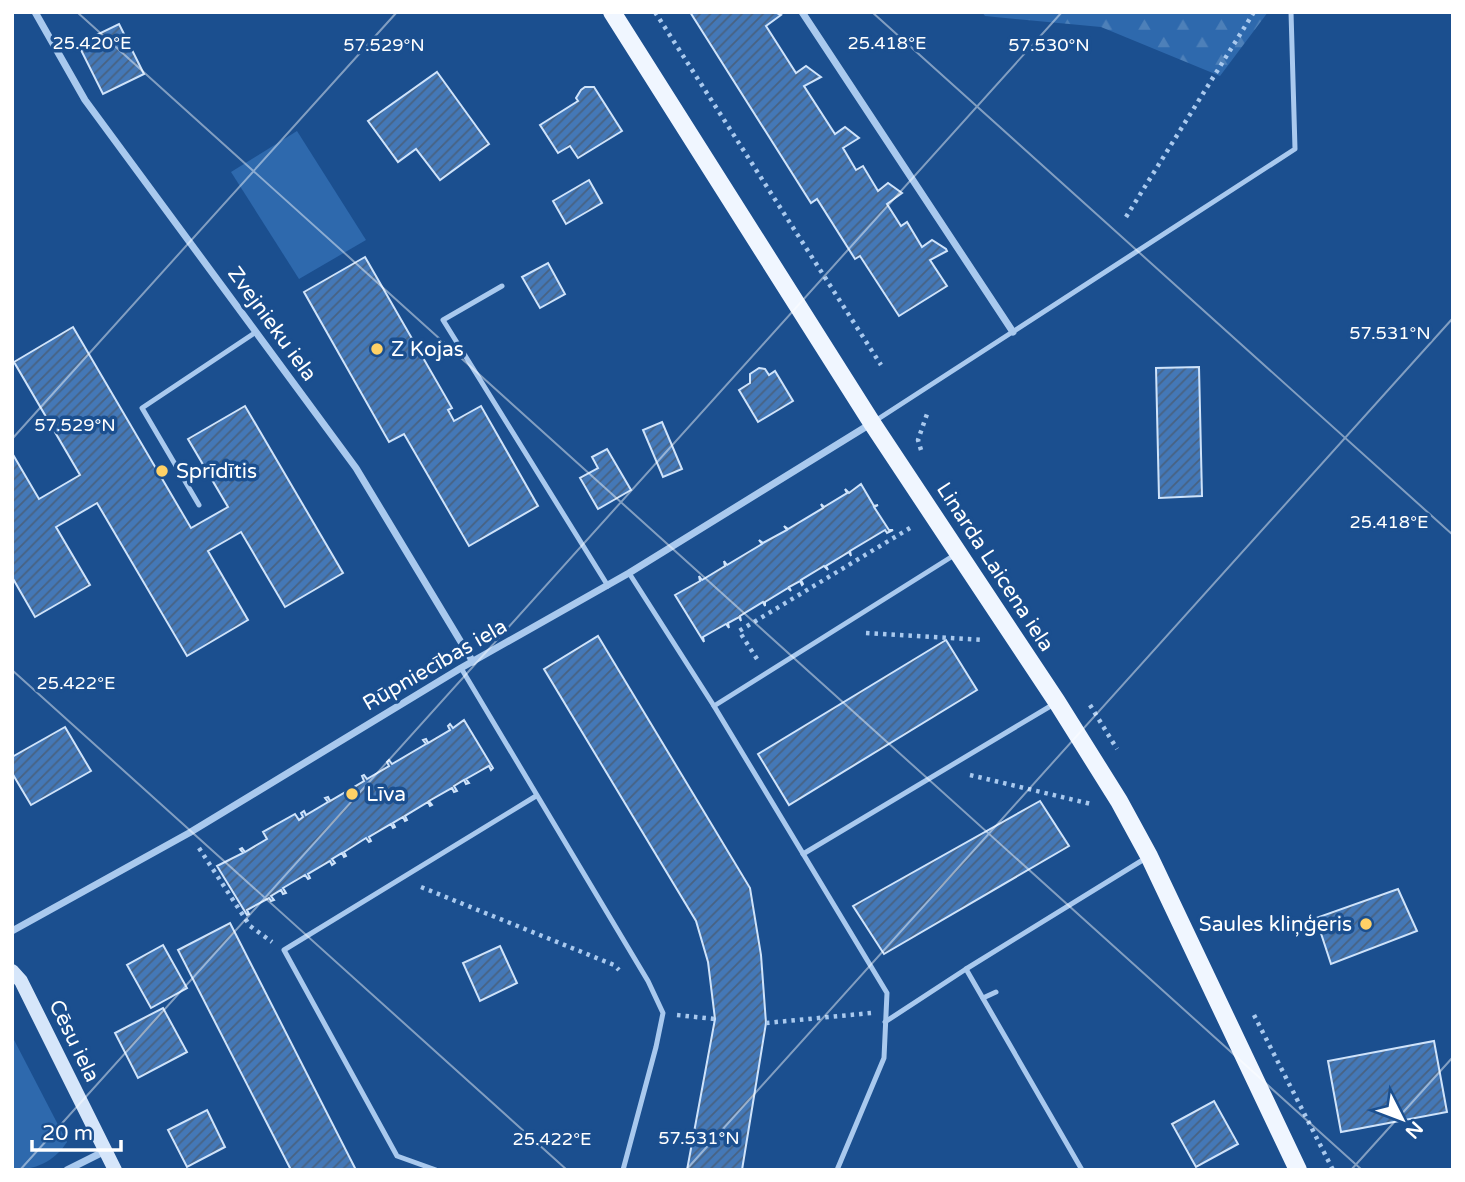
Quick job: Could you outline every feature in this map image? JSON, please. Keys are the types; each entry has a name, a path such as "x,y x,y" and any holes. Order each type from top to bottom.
{"main road":[{"name":"Linarda Laicena iela","path":"612,12 872,423 1057,702 1119,802 1149,856 1298,1170"}],"street":[{"name":"Zvejnieku iela","path":"35,12 85,100 356,468 473,662"},
{"path":"802,12 1013,332"},
{"name":"Rūpniecības iela","path":"12,931 189,833 461,668 608,586 872,423"},
{"name":"Cēsu iela","path":"12,971 21,981 115,1170"},
{"path":"67,1170 105,1150"}],"lane":[{"path":"872,423 1295,149 1291,12"},
{"path":"502,286 443,320 608,586"},
{"path":"199,505 142,408 256,332"},
{"path":"714,706 958,553"},
{"path":"629,573 714,706 887,993 884,1058 837,1170"},
{"path":"461,668 648,981 663,1013 623,1170"},
{"path":"803,854 1057,702"},
{"path":"436,1170 397,1157 284,950 536,796"},
{"path":"885,1022 1149,856"},
{"path":"966,969 1082,1170"},
{"path":"983,998 996,992"}],"path":[{"path":"655,12 881,365"},
{"path":"1126,217 1254,12"},
{"path":"919,445 918,440 928,414 924,409"},
{"path":"766,674 738,631 909,528"},
{"path":"834,631 984,640"},
{"path":"944,769 1091,804"},
{"path":"189,833 250,926 284,950"},
{"path":"402,879 614,965 624,975"},
{"path":"766,1023 886,1012"},
{"path":"663,1013 715,1019"}],"green space":[{"path":"982,12 1268,12 1220,76 1101,27 985,16"},
{"path":"297,131 366,240 299,279 231,172"},
{"path":"12,1036 67,1142 50,1160 28,1168 12,1170"}],"building":[{"path":"690,12 775,12 781,15 766,26 796,73 806,66 821,77 804,86 835,134 845,127 859,138 843,148 856,170 863,166 878,191 888,183 902,193 887,204 901,226 907,222 922,247 932,240 946,249 947,251 930,260 947,286 899,316 860,256 855,259 817,199 811,203"},
{"path":"119,24 144,74 103,94 78,44"},
{"path":"437,72 489,144 440,180 416,149 398,162 368,121"},
{"path":"585,87 594,87 622,131 578,158 570,146 558,153 540,125 578,101 576,98"},
{"path":"589,180 602,203 566,224 553,201"},
{"name":"Z Kojas","path":"365,257 452,408 448,410 454,421 481,406 538,506 469,546 404,434 389,442 304,292"},
{"path":"548,263 565,294 540,308 522,277"},
{"path":"73,327 191,528 228,507 188,439 245,406 343,573 285,607 241,532 208,551 248,620 187,656 97,503 56,527 90,585 35,617 12,577 12,453 39,499 80,475 14,362"},
{"path":"1199,367 1202,496 1159,498 1156,368"},
{"path":"759,368 765,369 769,375 775,371 793,401 758,422 739,390 750,383 750,374"},
{"path":"662,422 682,469 663,477 643,430"},
{"path":"607,449 631,490 598,509 580,478 598,468 592,457"},
{"path":"861,484 874,506 878,505 874,507 889,530 893,530 887,533 885,530 850,551 851,556 849,552 826,566 828,570 824,566 801,580 802,585 800,581 789,587 791,591 788,588 765,602 765,606 763,602 740,616 741,621 739,617 728,623 729,628 726,624 703,637 704,642 675,595 700,581 699,576 702,580 725,566 724,561 727,565 762,544 759,540 763,543 787,530 784,526 788,529 823,508 821,504 824,507 847,493 845,489 849,493"},
{"path":"598,636 750,888 761,955 766,1023 742,1170 687,1170 715,1019 708,962 696,921 544,669"},
{"path":"946,640 977,690 789,805 758,754"},
{"path":"464,720 493,768 491,770 489,766 466,779 469,783 466,784 464,780 454,786 457,791 454,792 452,788 429,801 432,805 428,802 405,816 407,820 403,817 393,823 395,827 391,824 369,837 371,841 366,838 344,852 346,856 342,853 332,859 335,863 332,865 330,861 308,874 310,878 305,875 283,888 286,893 283,894 281,890 271,896 274,900 269,898 247,910 247,915 217,866 243,853 240,849 245,852 267,839 263,832 295,814 299,820 304,811 306,815 328,802 325,798 328,797 330,801 364,781 362,776 367,779 389,766 389,760 392,764 426,744 423,740 426,739 428,743 450,730 450,724 453,728"},
{"path":"65,727 91,771 31,805 12,773 12,757"},
{"path":"1040,801 1069,846 884,954 853,906"},
{"name":"Saules kliņģeris","path":"1398,889 1417,931 1331,964 1316,918"},
{"path":"230,923 356,1170 291,1170 178,950"},
{"path":"163,945 187,988 151,1008 127,965"},
{"path":"500,946 517,983 480,1001 463,963"},
{"path":"163,1008 187,1052 138,1078 115,1033"},
{"path":"1434,1041 1447,1112 1341,1132 1328,1061"},
{"path":"1214,1101 1238,1144 1196,1167 1172,1124"},
{"path":"207,1110 225,1147 187,1167 168,1130"}],"place":[{"name":"Z Kojas","path":"377,349"},
{"name":"Sprīdītis","path":"162,471"},
{"name":"Līva","path":"352,794"},
{"name":"Saules kliņģeris","path":"1366,924"}]}
